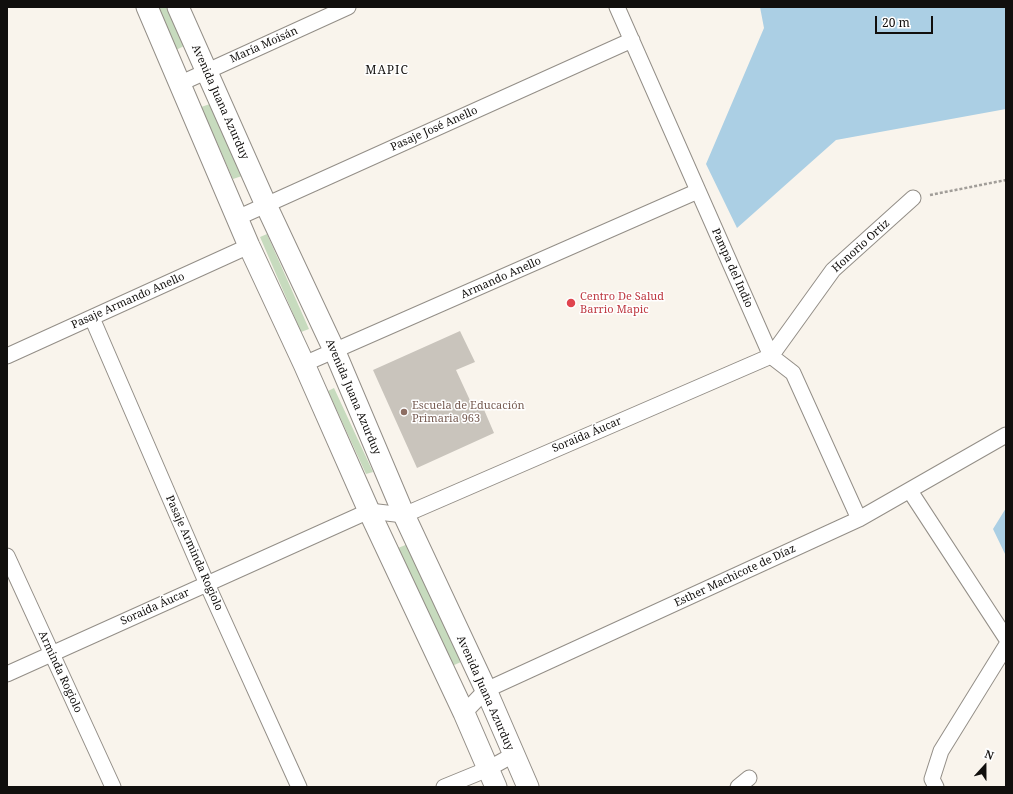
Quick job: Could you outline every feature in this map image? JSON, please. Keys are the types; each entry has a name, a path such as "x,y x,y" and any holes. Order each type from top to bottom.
{"main road":[{"path":"147,7 236,218 304,364 369,511 464,713 492,778"},
{"name":"Avenida Juana Azurduy","path":"178,7 266,205 335,352 404,515 486,690 528,787"}],"street":[{"name":"María Moisán","path":"179,84 348,7"},
{"name":"Pampa del Indio","path":"617,7 771,356 793,373 859,520"},
{"name":"Pasaje José Anello","path":"236,218 632,40"},
{"name":"Armando Anello","path":"304,364 335,352 698,191"},
{"name":"Honorio Ortiz","path":"771,356 833,270 913,198"},
{"name":"Pasaje Armando Anello","path":"7,356 249,246"},
{"name":"Pasaje Arminda Rogiolo","path":"92,318 207,584 299,787"},
{"name":"Soraida Áucar","path":"404,515 771,356"},
{"name":"Esther Machicote de Díaz","path":"464,713 486,690 859,520 1006,435"},
{"path":"910,491 1006,638"},
{"name":"Soraida Áucar","path":"7,674 369,511"},
{"path":"369,511 404,515"},
{"name":"Arminda Rogiolo","path":"7,556 113,787"},
{"path":"934,783 941,751 1006,646"},
{"path":"444,787 492,778 513,755"}],"path":[{"path":"913,198 1006,180"}],"green space":[{"path":"155,7 166,7 184,46 174,51"},
{"path":"210,104 242,176 233,179 201,107"},
{"path":"267,234 309,329 301,332 260,237"},
{"path":"334,388 373,472 366,474 328,391"},
{"path":"408,544 461,662 452,666 398,548"}],"water":[{"path":"760,7 1006,7 1006,109 836,140 737,228 706,164 764,28"},
{"path":"1006,508 1006,556 993,529"}],"building":[{"path":"460,331 475,362 456,370 474,409 482,405 494,433 417,468 373,370"}],"place":[{"name":"Centro De Salud Barrio Mapic","path":"571,303"},
{"name":"Escuela de Educación Primaria 963","path":"404,412"}],"district":[{"name":"MAPIC","path":"387,71"}]}
